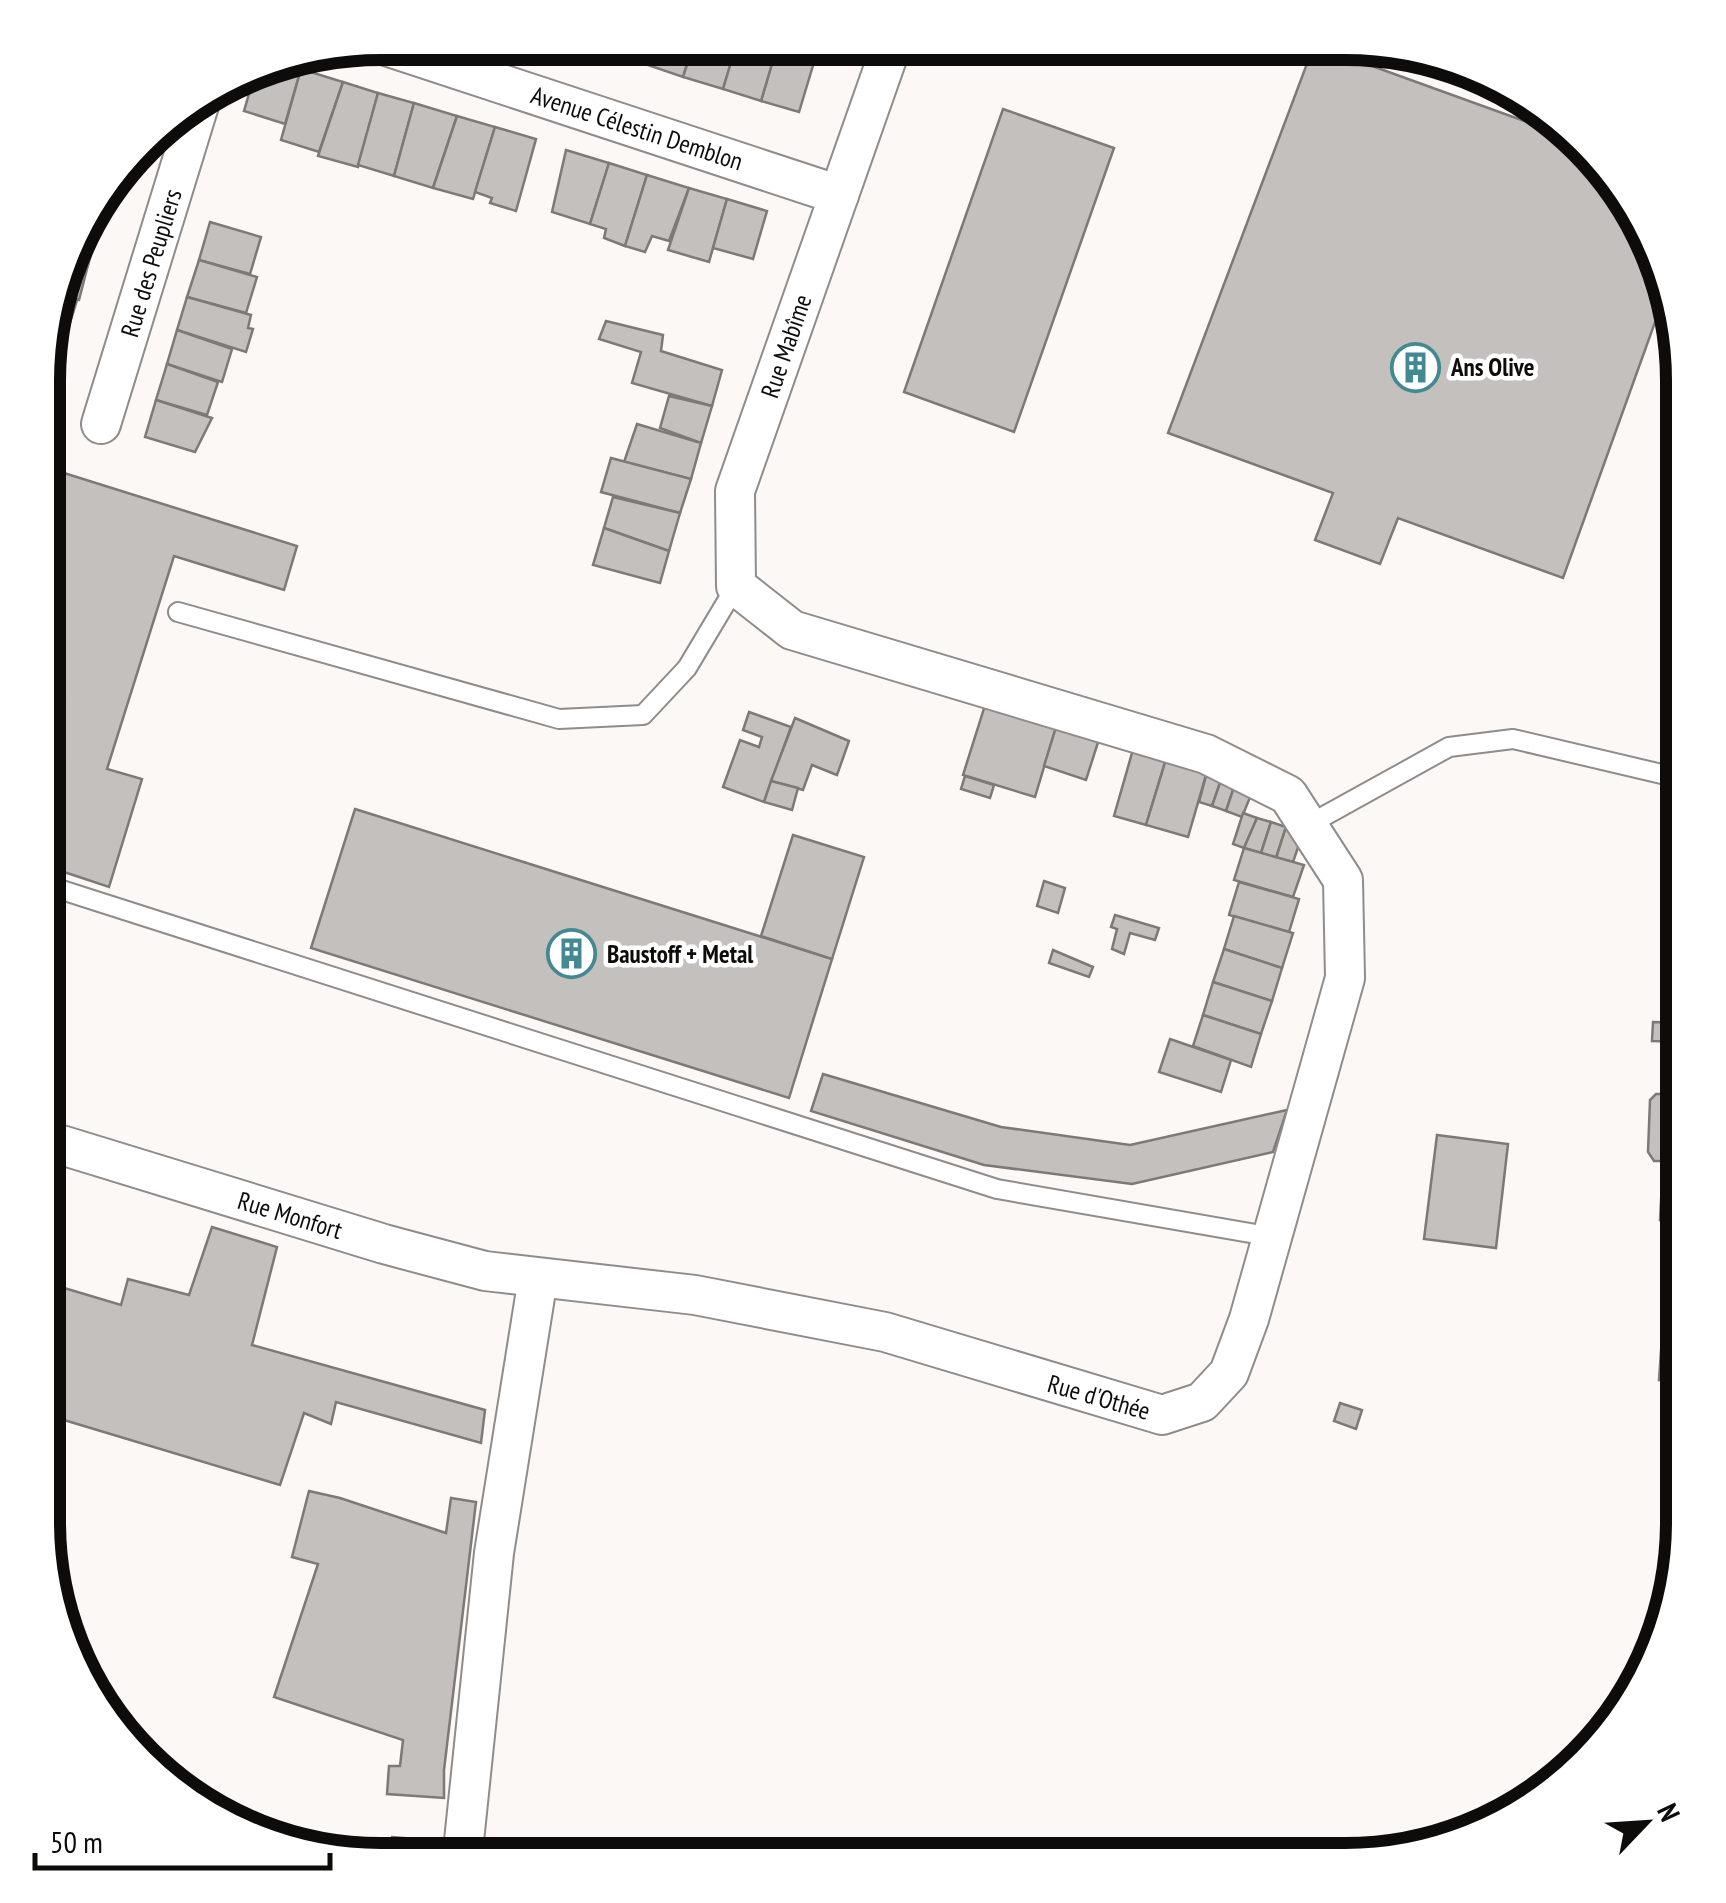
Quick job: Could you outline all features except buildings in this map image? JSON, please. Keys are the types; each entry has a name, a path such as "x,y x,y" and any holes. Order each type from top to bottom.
{"street":[{"name":"Rue Mabîme","path":"736,586 735,491 886,60"},
{"name":"Avenue Célestin Demblon","path":"432,61 840,195"},
{"name":"Rue des Peupliers","path":"102,424 194,121"},
{"name":"Rue d'Othée","path":"538,1278 695,1295 886,1332 1162,1415 1202,1402 1229,1373 1273,1237 1345,978 1343,880 1288,795 1206,754 792,630 736,586"},
{"name":"Rue Monfort","path":"61,1145 384,1244 485,1271 538,1278"},
{"path":"464,1842 494,1553 538,1278"}],"lane":[{"path":"178,612 558,719 643,715 687,668 736,586"},
{"path":"1308,825 1450,747 1513,739 1665,775"},
{"path":"60,889 997,1189 1273,1237"}],"place":[{"name":"Ans Olive","path":"1416,367"},
{"name":"Baustoff + Metal","path":"572,954"}]}
